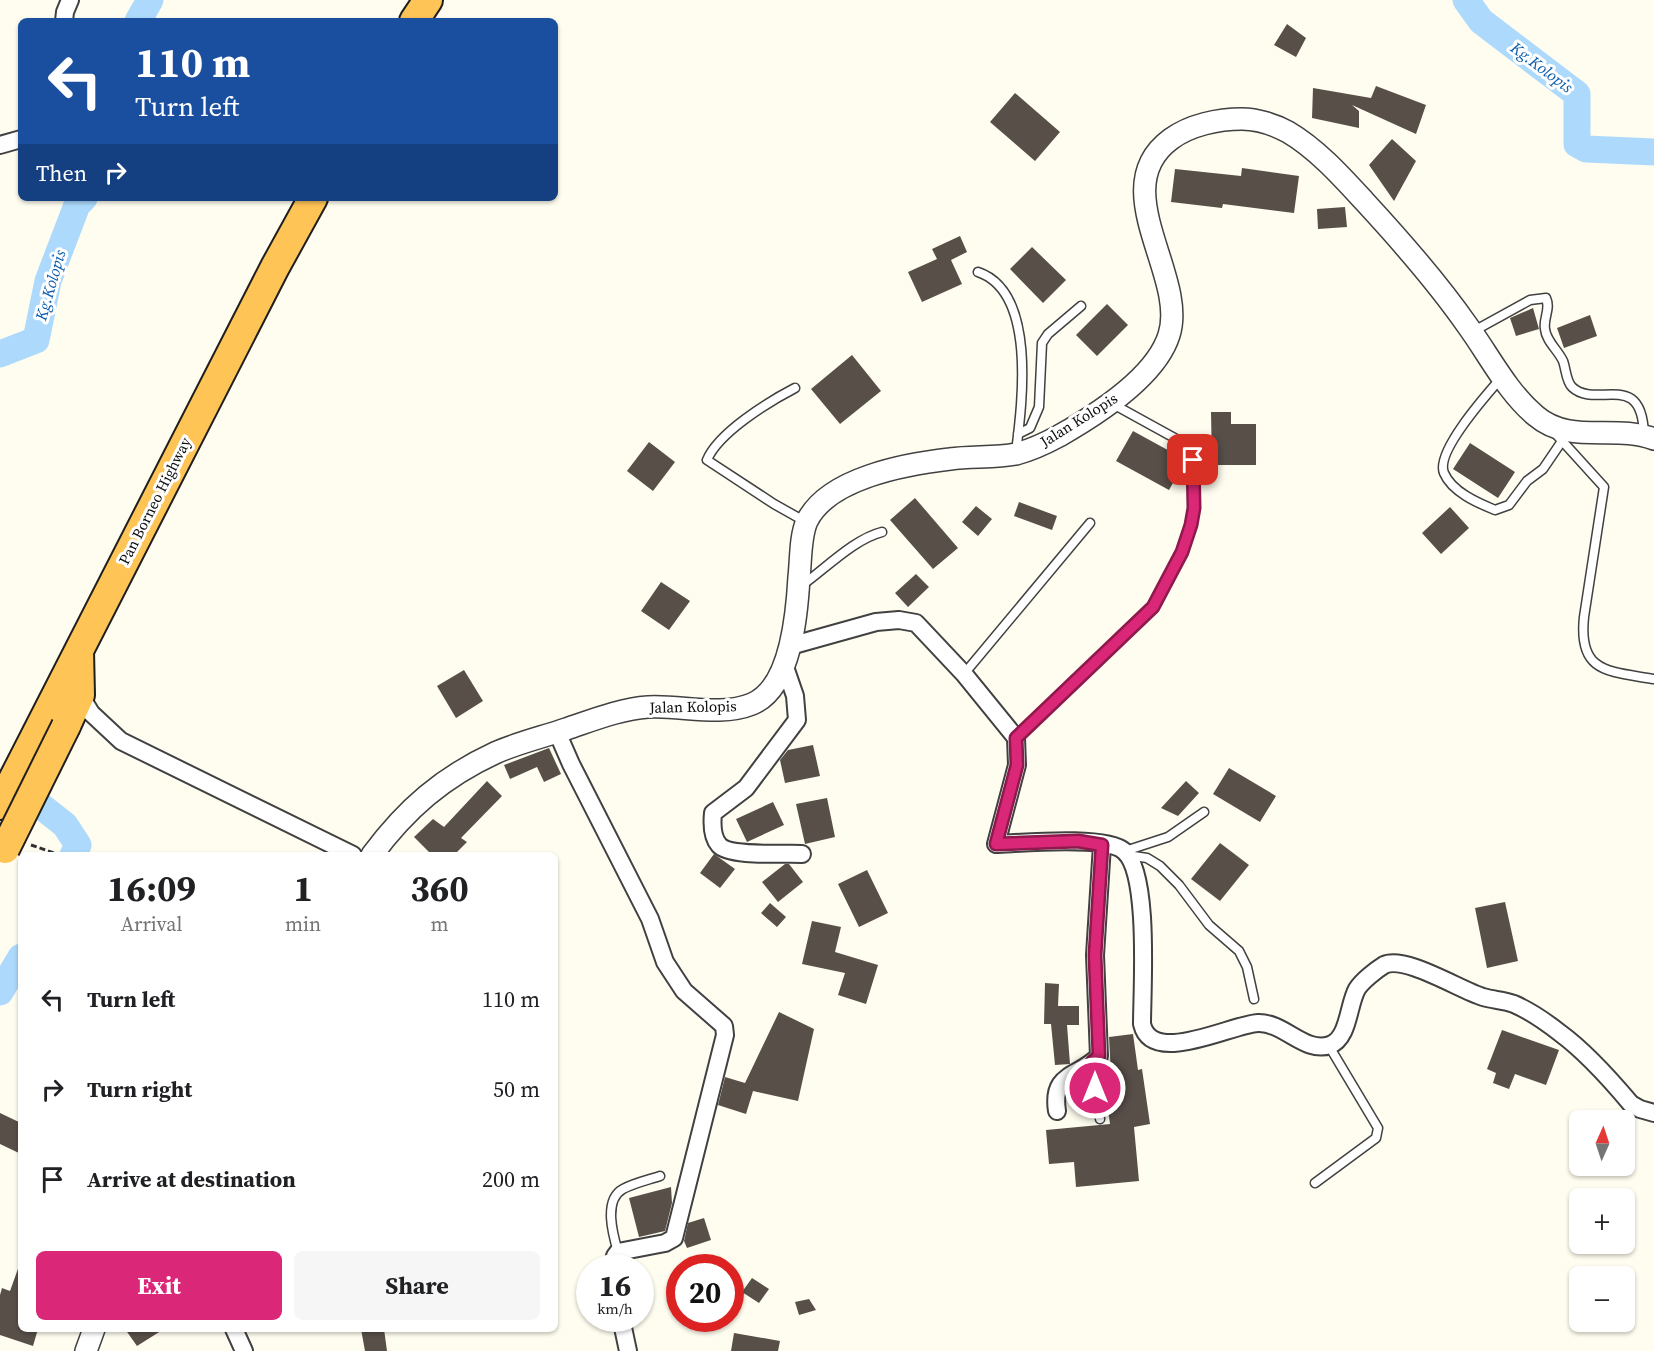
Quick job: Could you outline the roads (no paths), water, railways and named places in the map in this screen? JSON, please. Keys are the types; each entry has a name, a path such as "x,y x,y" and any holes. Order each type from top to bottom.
{"highway":[{"path":"416,18 428,0"},
{"name":"Pan Borneo Highway","path":"0,806 56,720 79,649 269,278 311,201"},
{"path":"2,853 56,720 80,695 79,649"}],"street":[{"path":"64,18 70,0"},
{"name":"Jalan Kolopis","path":"374,852 415,803 438,786 498,752 643,707 728,709 754,704 776,684 787,655 806,522 828,494 860,480 898,468 1057,437 1111,403 1162,353 1171,332 1173,314 1146,212 1145,180 1150,164 1166,142 1185,131 1207,123 1244,119 1267,123 1288,132 1335,170 1390,229 1439,287 1502,377 1534,415 1547,424 1571,433 1649,437"},
{"path":"0,145 18,140"},
{"path":"802,854 725,850 718,844 713,833 712,813 746,788 797,720 787,655 876,622 899,620 916,623 964,674 1016,738 1017,765 996,844 1078,841 1102,845 1126,853 1131,860 1142,901 1144,1032 1158,1041 1183,1043 1257,1023 1273,1025 1311,1046 1329,1046 1339,1040 1358,988 1386,964 1404,964 1478,995 1513,1003 1541,1019 1563,1035 1631,1104 1654,1113"},
{"path":"80,695 91,712 121,741 347,852"},
{"path":"557,732 650,919 665,963 684,992 724,1026 725,1035 674,1238 633,1254"},
{"path":"1057,1110 1055,1094 1061,1082 1092,1062 1099,1056 1100,1051 1095,955 1102,845"},
{"path":"86,1351 93,1332"},
{"path":"235,1332 244,1351"},
{"path":"624,1332 628,1351"}],"lane":[{"path":"978,272 990,276 1001,285 1008,296 1017,327 1023,389 1017,444"},
{"path":"1472,332 1530,300 1546,298 1548,308 1545,333 1562,359 1570,385 1579,391 1618,394 1630,399 1641,414 1649,437"},
{"path":"1017,444 1030,429 1039,407 1039,359 1044,338 1081,306"},
{"path":"1502,377 1469,417 1443,459 1443,471 1451,483 1475,502 1495,510 1509,505 1527,482 1543,469 1562,441"},
{"path":"795,388 766,403 712,448 707,460 806,522"},
{"path":"1016,738 1153,607 1182,552 1191,525 1194,508 1193,460 1189,449 1180,441 1111,403"},
{"path":"1547,424 1604,486 1584,617 1582,636 1586,651 1599,667 1653,679"},
{"path":"964,674 1090,523"},
{"path":"798,588 864,539 882,532"},
{"path":"1126,853 1168,837 1204,812"},
{"path":"1126,853 1147,858 1160,866 1179,885 1209,925 1239,951 1245,960 1254,999"},
{"path":"1315,1183 1376,1138 1378,1128 1329,1046"},
{"path":"1092,1062 1100,1119"},
{"path":"615,1254 611,1219 615,1198 621,1190 660,1176"}],"waterway":[{"name":"Kg.Kolopis","path":"140,18 150,0"},
{"name":"Kg.Kolopis","path":"1466,0 1481,21 1577,94 1577,144 1586,149 1654,152"},
{"name":"Kg.Kolopis","path":"0,354 36,340 48,281 77,205 81,201"},
{"name":"Kg.Kolopis","path":"13,784 65,825 78,845 74,852"},
{"name":"Kg.Kolopis","path":"0,992 18,962"}]}
